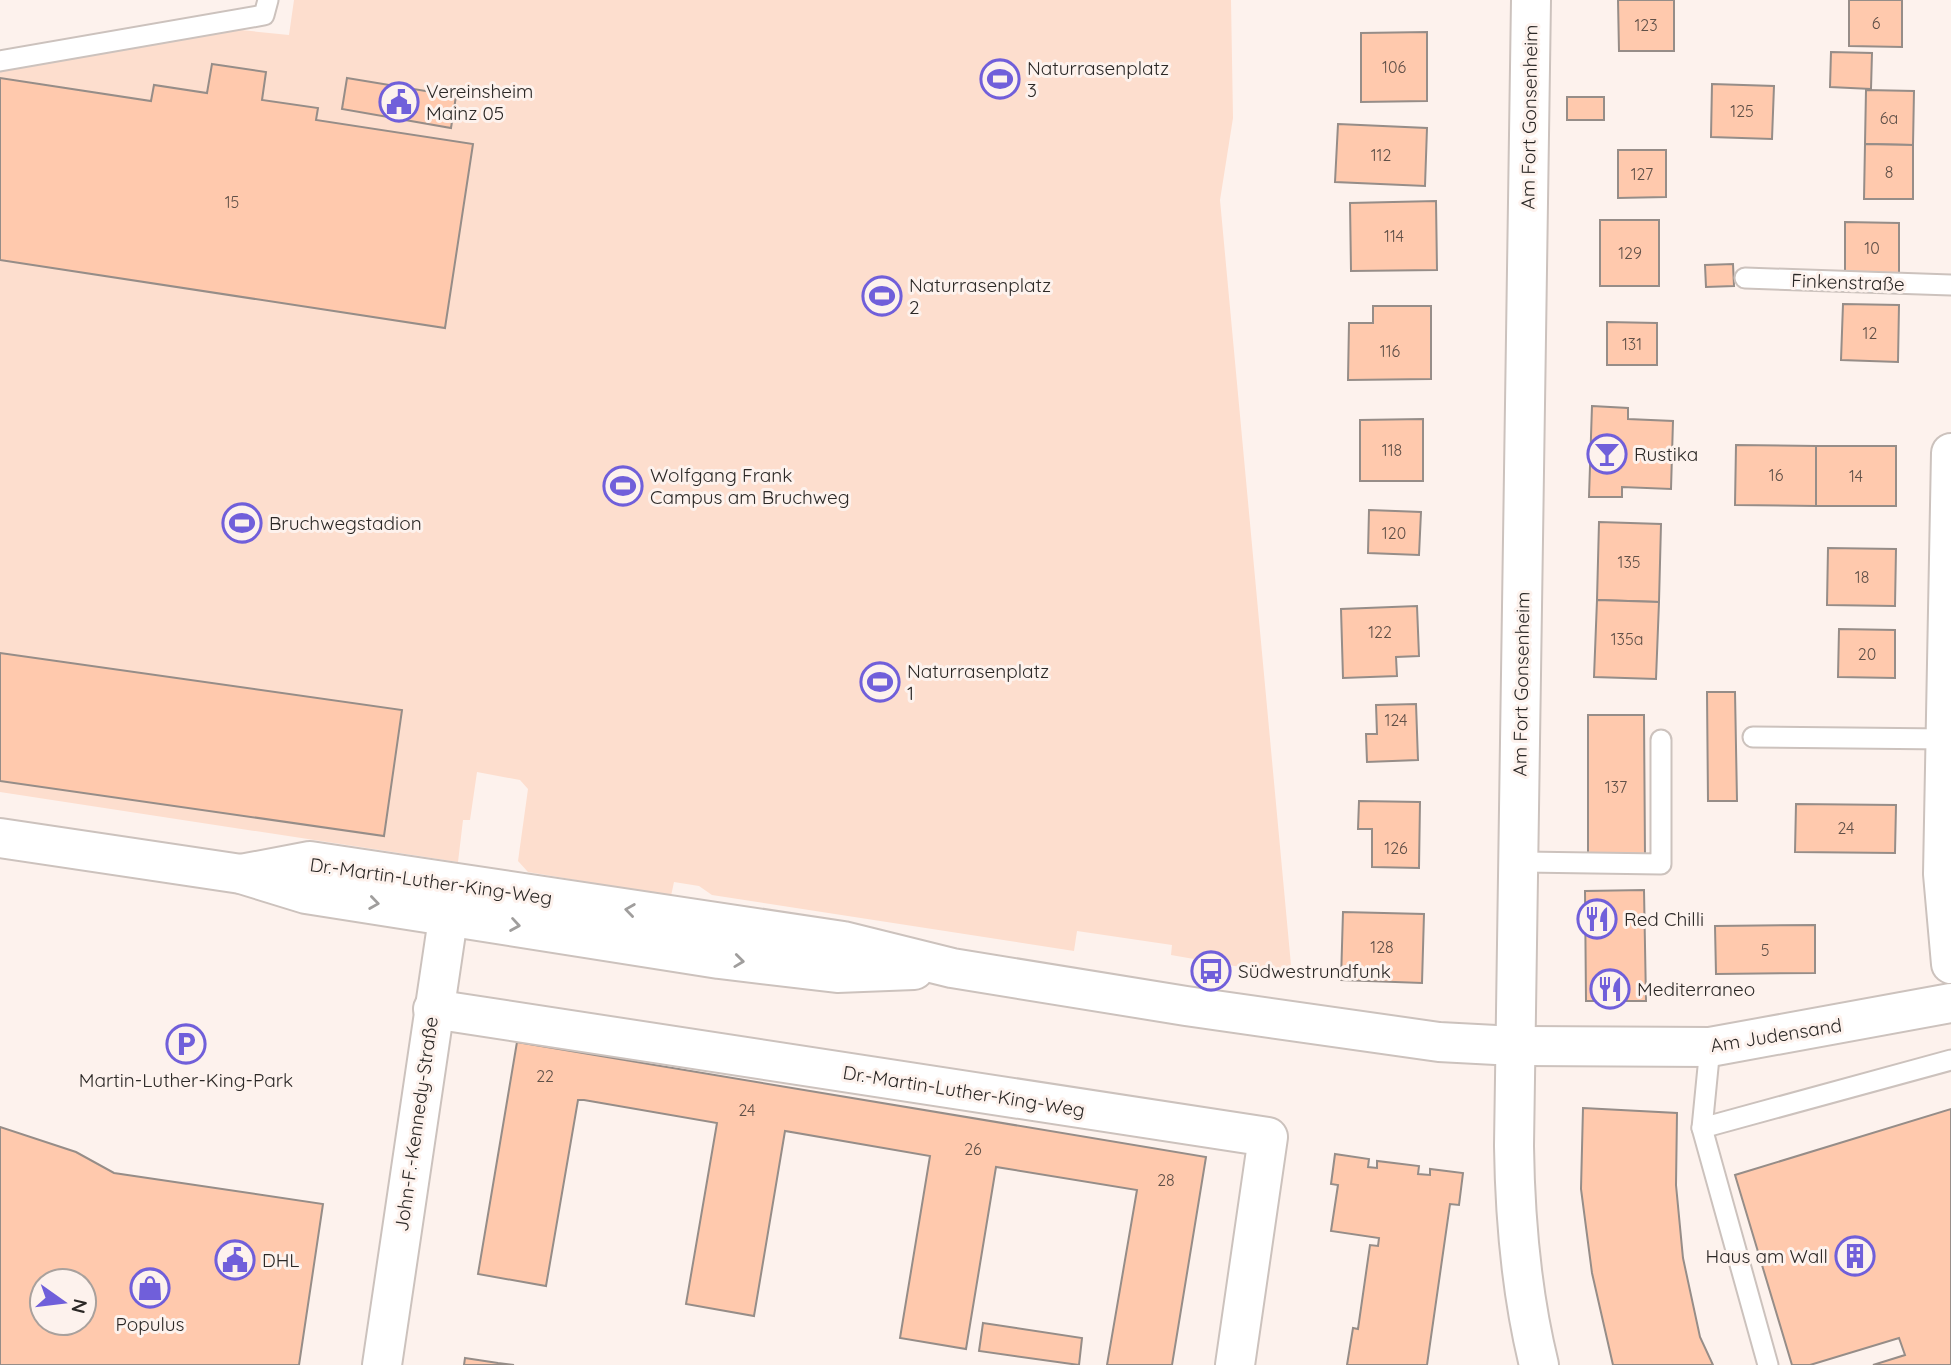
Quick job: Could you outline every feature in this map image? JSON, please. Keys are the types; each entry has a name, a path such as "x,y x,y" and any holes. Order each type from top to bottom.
{"street":[{"name":"Am Fort Gonsenheim","path":"1531,0 1515,1046 1515,1215 1521,1280 1539,1365"},
{"path":"1951,453 1943,874 1951,964"},
{"name":"Dr.-Martin-Luther-King-Weg","path":"0,838 241,874 306,894 450,898 719,959 837,974 952,968 1439,1042 1515,1046"},
{"name":"John-F.-Kennedy-Straße","path":"382,1365 450,898"},
{"name":"Am Judensand","path":"1515,1046 1710,1046 1753,1041 1951,1003"},
{"name":"Dr.-Martin-Luther-King-Weg","path":"433,1009 1268,1137 1236,1365"}],"lane":[{"path":"0,61 264,15 268,0"},
{"name":"Finkenstraße","path":"1745,278 1951,285"},
{"path":"1753,737 1946,739"},
{"path":"1519,862 1661,864 1661,740"},
{"path":"1710,1046 1702,1128 1768,1365"},
{"path":"1702,1128 1951,1060"}],"shaded area":[{"name":"Wolfgang Frank Campus am Bruchweg","path":"294,0 1231,0 1233,118 1220,200 1292,976 1171,955 1172,945 1077,931 1074,951 712,895 699,886 674,882 671,896 528,872 518,861 528,789 520,780 477,772 470,820 463,820 458,862 0,792 0,69 103,53 221,28 289,35"}],"building":[{"path":"1618,0 1674,0 1674,51 1619,51"},
{"path":"1849,0 1902,0 1902,47 1849,46"},
{"path":"1427,32 1427,101 1361,102 1361,33"},
{"path":"1831,52 1872,53 1871,89 1830,87"},
{"path":"212,64 266,72 262,100 318,108 316,120 473,144 445,328 0,260 0,78 151,101 154,85 207,93"},
{"name":"Vereinsheim Mainz 05","path":"347,78 456,96 451,128 342,109"},
{"path":"1712,84 1774,86 1772,139 1711,137"},
{"path":"1866,90 1914,91 1913,145 1865,144"},
{"path":"1567,97 1604,97 1604,120 1567,120"},
{"path":"1338,124 1427,128 1425,186 1335,182"},
{"path":"1865,144 1913,145 1913,199 1864,199"},
{"path":"1618,150 1666,150 1666,197 1618,198"},
{"path":"1436,201 1437,270 1351,271 1350,203"},
{"path":"1600,220 1659,220 1659,286 1600,286"},
{"path":"1845,222 1899,223 1899,274 1845,273"},
{"path":"1733,264 1734,286 1706,287 1705,265"},
{"path":"1843,304 1899,305 1898,362 1841,360"},
{"path":"1373,306 1431,306 1431,379 1348,380 1349,323 1373,323"},
{"path":"1607,322 1657,323 1657,365 1607,365"},
{"path":"1592,406 1628,408 1628,419 1673,421 1671,489 1622,487 1622,497 1589,497"},
{"path":"1423,419 1423,481 1360,481 1360,420"},
{"path":"1736,445 1816,446 1816,506 1735,505"},
{"path":"1816,446 1896,446 1896,506 1816,506"},
{"path":"1369,510 1421,512 1419,555 1368,553"},
{"path":"1599,522 1661,524 1659,602 1597,600"},
{"path":"1828,548 1896,549 1895,606 1827,605"},
{"path":"1597,600 1659,602 1656,679 1594,677"},
{"path":"1417,606 1419,656 1396,657 1397,676 1343,678 1341,609"},
{"path":"1839,629 1895,630 1895,678 1838,677"},
{"path":"0,653 402,710 384,836 0,781"},
{"path":"1707,692 1735,692 1737,801 1708,801"},
{"path":"1416,704 1418,760 1367,762 1366,734 1377,734 1376,705"},
{"path":"1588,715 1644,715 1645,858 1588,858"},
{"path":"1359,801 1420,802 1419,868 1372,867 1372,829 1358,829"},
{"path":"1796,804 1896,805 1895,853 1795,852"},
{"path":"1644,890 1646,1001 1586,1001 1585,891"},
{"path":"1343,912 1424,914 1422,983 1341,980"},
{"path":"1815,925 1815,973 1716,974 1715,926"},
{"path":"517,1042 1206,1157 1172,1365 1107,1365 1137,1190 996,1167 966,1349 900,1338 930,1156 785,1131 754,1316 686,1304 717,1123 584,1100 578,1100 546,1286 478,1274"},
{"path":"1583,1108 1677,1113 1676,1185 1683,1258 1700,1337 1713,1365 1613,1365 1592,1273 1581,1189"},
{"name":"Haus am Wall","path":"1951,1109 1951,1365 1873,1365 1905,1355 1899,1338 1810,1365 1792,1365 1735,1175"},
{"path":"0,1127 76,1152 114,1173 323,1204 299,1365 0,1365"},
{"path":"1335,1154 1369,1159 1368,1167 1377,1168 1377,1161 1419,1166 1418,1174 1430,1175 1430,1169 1463,1173 1459,1205 1450,1204 1427,1365 1347,1365 1353,1328 1358,1329 1370,1245 1378,1246 1379,1238 1331,1231 1338,1185 1331,1184"},
{"path":"983,1323 1082,1338 1079,1365 979,1351"},
{"path":"465,1358 498,1363 514,1365 464,1365"}],"place":[{"name":"Naturrasenplatz 3","path":"1000,79"},
{"name":"Vereinsheim Mainz 05","path":"399,102"},
{"name":"Naturrasenplatz 2","path":"882,296"},
{"name":"Rustika","path":"1607,454"},
{"name":"Wolfgang Frank Campus am Bruchweg","path":"623,486"},
{"name":"Bruchwegstadion","path":"242,523"},
{"name":"Naturrasenplatz 1","path":"880,682"},
{"name":"Red Chilli","path":"1597,919"},
{"name":"Südwestrundfunk","path":"1211,971"},
{"name":"Mediterraneo","path":"1610,989"},
{"name":"Martin-Luther-King-Park","path":"186,1044"},
{"name":"Haus am Wall","path":"1855,1256"},
{"name":"DHL","path":"235,1260"},
{"name":"Populus","path":"150,1288"}]}
